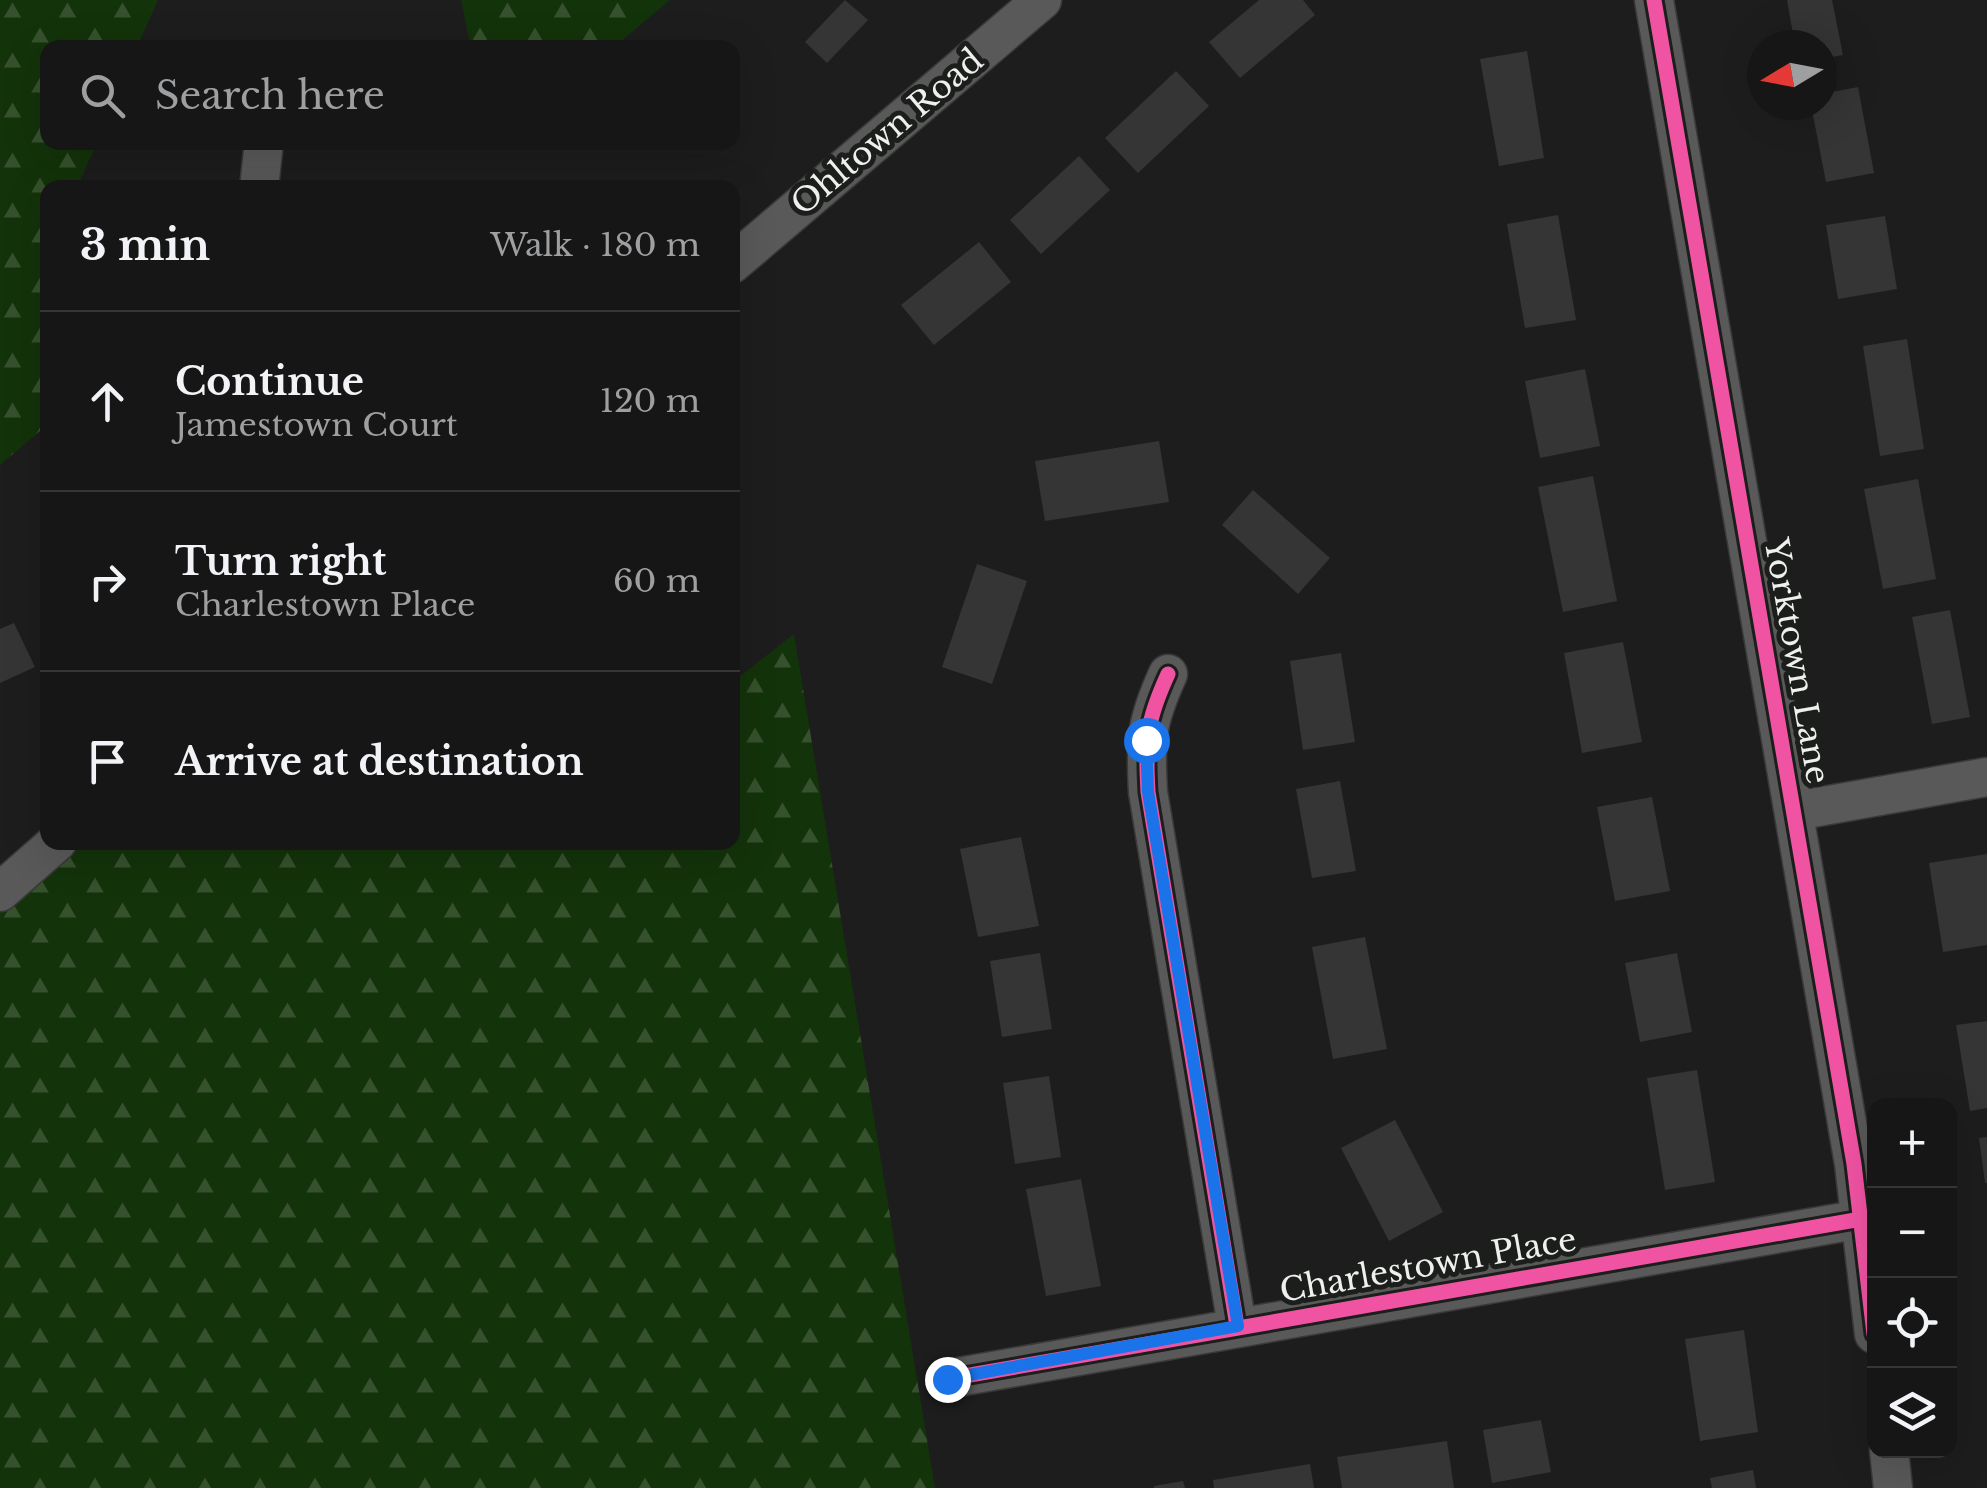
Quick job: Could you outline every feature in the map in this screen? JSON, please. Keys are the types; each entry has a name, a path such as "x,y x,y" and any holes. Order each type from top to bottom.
{"street":[{"name":"Ohltown Road","path":"740,257 1042,0"},
{"name":"Yorktown Lane","path":"1654,0 1795,810 1854,1164 1867,1278"},
{"path":"260,180 263,150"},
{"path":"1168,674 1150,713 1146,740 1148,792 1238,1326"},
{"path":"1795,810 1987,776"},
{"path":"0,892 49,850"},
{"name":"Charlestown Place","path":"947,1379 1860,1218"},
{"path":"1890,1458 1893,1488"}],"green space":[{"path":"0,0 158,0 140,40 40,40 40,150 94,150 80,180 40,180 40,431 0,465"},
{"path":"461,0 670,0 622,40 469,40"},
{"path":"794,634 935,1488 0,1488 0,892 49,850 740,850 740,676"}],"building":[{"path":"845,0 868,20 827,63 805,42"},
{"path":"1259,0 1303,0 1315,15 1240,78 1209,42"},
{"path":"1787,0 1832,0 1843,55 1837,56 1837,30 1792,30"},
{"path":"1527,51 1544,158 1499,166 1480,59"},
{"path":"1176,71 1209,106 1138,173 1105,138"},
{"path":"1858,87 1874,173 1826,182 1814,120 1837,120 1837,91"},
{"path":"1079,156 1110,190 1041,254 1010,220"},
{"path":"1558,215 1576,320 1525,328 1507,224"},
{"path":"1885,216 1897,289 1838,299 1826,225"},
{"path":"979,242 1011,282 934,345 901,305"},
{"path":"1907,339 1924,449 1880,456 1863,346"},
{"path":"1585,369 1600,446 1540,458 1525,381"},
{"path":"1159,441 1169,502 1045,521 1035,461"},
{"path":"1593,476 1617,601 1563,612 1538,487"},
{"path":"1918,479 1936,579 1883,589 1864,489"},
{"path":"1253,490 1330,558 1298,594 1222,525"},
{"path":"977,564 1027,581 992,684 942,667"},
{"path":"1950,610 1970,717 1932,724 1912,617"},
{"path":"14,623 35,667 0,683 0,629"},
{"path":"1623,642 1642,742 1582,753 1564,653"},
{"path":"1341,653 1355,742 1303,750 1290,661"},
{"path":"1340,781 1356,871 1312,878 1296,789"},
{"path":"1652,797 1670,891 1615,901 1597,807"},
{"path":"1021,837 1039,926 978,937 960,849"},
{"path":"1987,854 1987,945 1943,952 1929,863"},
{"path":"1365,937 1387,1049 1333,1059 1312,947"},
{"path":"1040,953 1052,1029 1002,1037 990,961"},
{"path":"1677,953 1692,1032 1640,1042 1625,963"},
{"path":"1987,1021 1987,1108 1970,1111 1956,1025"},
{"path":"1697,1070 1715,1182 1665,1190 1647,1078"},
{"path":"1049,1076 1061,1157 1015,1164 1003,1083"},
{"path":"1395,1120 1443,1212 1389,1241 1341,1148"},
{"path":"1987,1137 1987,1183 1985,1183 1979,1138"},
{"path":"1081,1179 1101,1286 1046,1296 1026,1189"},
{"path":"1744,1330 1758,1432 1700,1441 1685,1339"},
{"path":"1541,1420 1551,1472 1492,1483 1483,1430"},
{"path":"1447,1441 1454,1488 1342,1488 1337,1457"},
{"path":"1310,1464 1314,1488 1214,1488 1213,1480"},
{"path":"1753,1470 1756,1488 1712,1488 1710,1478"},
{"path":"1183,1481 1185,1488 1154,1488 1154,1486"}],"cycle path":[{"path":"1654,0 1854,1164 1867,1278"},
{"path":"1168,674 1149,732 1148,792 1237,1326"},
{"path":"947,1379 1861,1219"}],"route":[{"path":"947,1379 1238,1326 1148,792 1146,740"}]}
